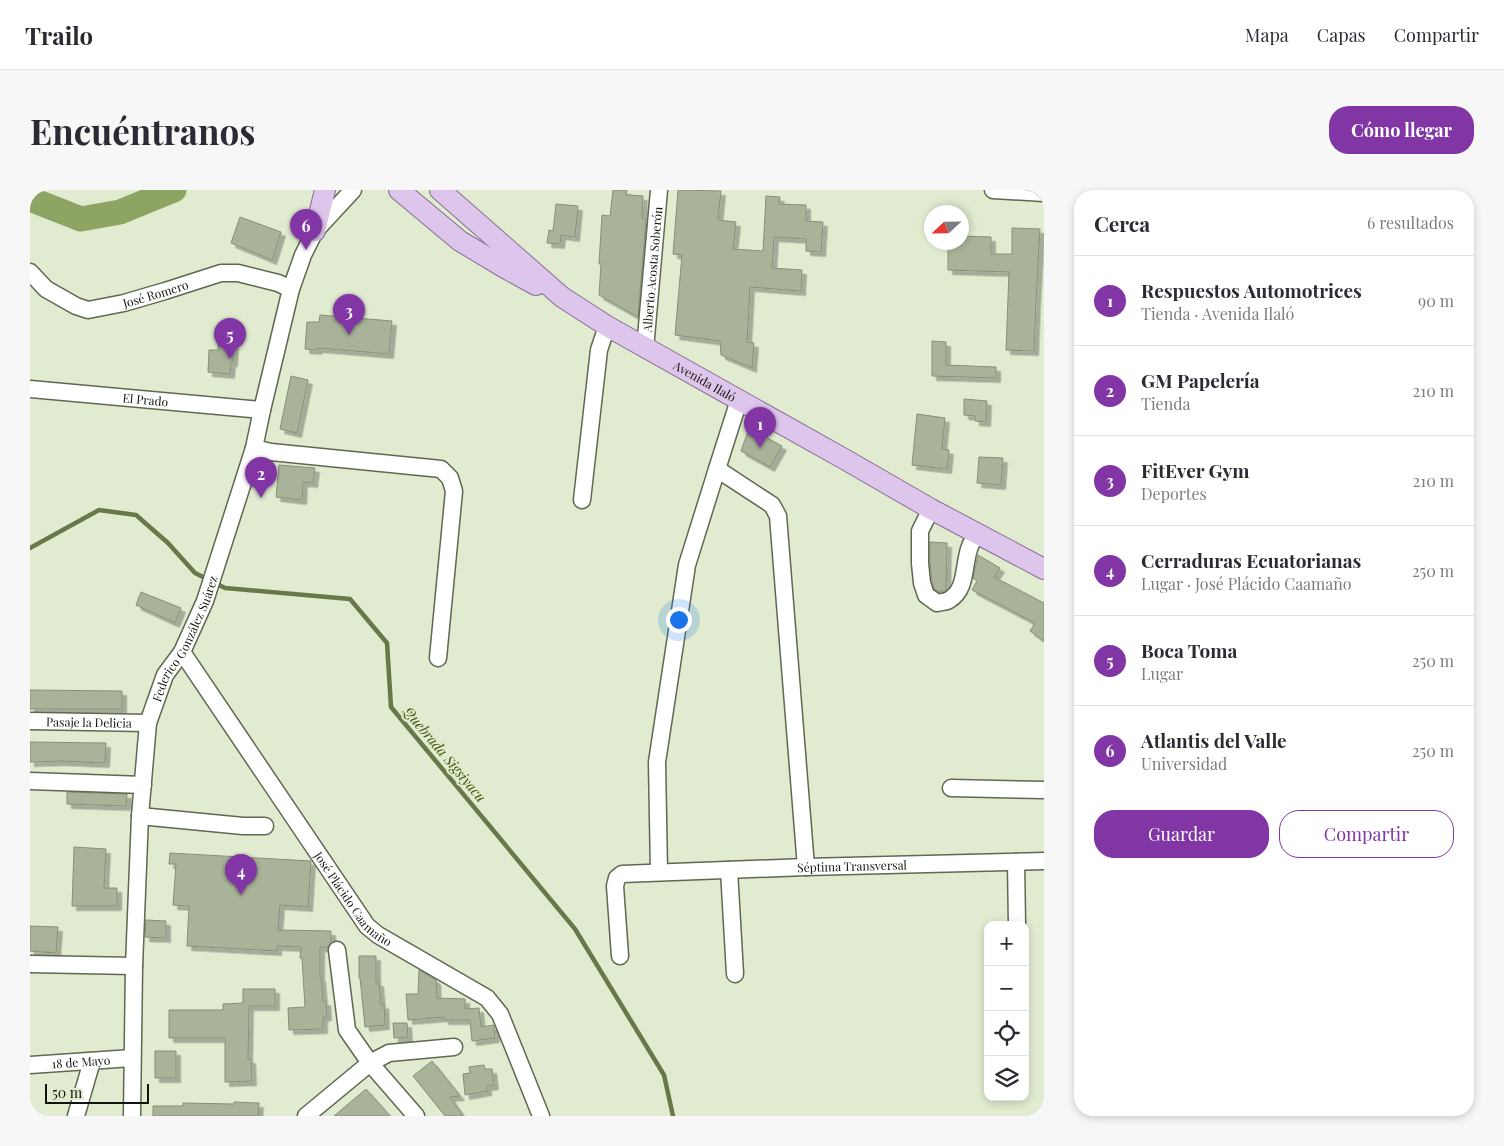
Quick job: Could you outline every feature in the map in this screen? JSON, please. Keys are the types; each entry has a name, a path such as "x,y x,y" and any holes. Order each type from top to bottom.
{"main road":[{"path":"315,231 324,190"},
{"path":"399,190 460,241 529,282 562,297"},
{"name":"Avenida Ilaló","path":"440,190 562,297 606,326 931,509 1044,569"}],"street":[{"name":"Federico González Suárez","path":"132,1116 134,966 140,816 148,723 165,675 182,652 205,601 217,565 254,448 291,289 303,254 315,231 353,190"},
{"name":"Alberto Acosta Soberón","path":"645,349 659,190"},
{"path":"993,190 1044,193"},
{"name":"José Romero","path":"30,272 46,290 76,306 88,310 132,301 221,273 238,273 278,283 291,289"},
{"path":"582,500 599,350 606,326"},
{"name":"El Prado","path":"30,389 262,410"},
{"path":"659,872 657,762 687,565 739,400"},
{"path":"254,448 271,452 441,469 450,478 454,491 438,658"},
{"path":"717,469 772,506 778,516 806,867"},
{"path":"931,509 920,531 920,569 926,595 937,603 948,601 960,590 970,544 978,534"},
{"name":"José Plácido Caamaño","path":"182,652 367,926 378,935 487,998 500,1014 541,1116"},
{"name":"Pasaje la Delicia","path":"30,722 148,723"},
{"path":"30,781 143,785"},
{"path":"951,788 1044,790"},
{"path":"140,816 243,826 265,826"},
{"name":"Séptima Transversal","path":"620,956 615,886 617,878 622,874 1044,861"},
{"path":"1016,862 1017,921"},
{"path":"729,870 735,974"},
{"path":"337,950 347,1030 370,1062 416,1116"},
{"path":"30,964 134,966"},
{"path":"306,1116 370,1062 388,1053 454,1047"},
{"name":"18 de Mayo","path":"30,1065 132,1058"},
{"path":"76,1116 92,1061"}],"building":[{"path":"613,190 627,190 626,195 643,196 642,218 646,219 638,317 599,295 602,215 610,216"},
{"path":"678,190 721,191 718,220 736,222 733,249 763,251 766,196 780,197 779,204 806,205 806,221 823,222 821,252 806,251 806,239 774,237 772,268 802,270 801,291 750,287 747,342 754,343 752,368 721,355 720,341 675,335 682,255 673,254"},
{"path":"556,204 578,206 575,237 561,235 560,244 547,243 549,230 553,231"},
{"path":"240,217 281,232 272,260 231,243"},
{"path":"1012,228 1040,229 1034,351 1006,350 1009,272 948,270 948,250 969,250 969,236 991,237 991,254 1012,254"},
{"path":"320,315 392,321 389,354 318,348 317,350 305,349 307,322 319,322"},
{"path":"932,341 946,342 946,365 996,367 996,378 932,376"},
{"path":"218,343 234,344 230,374 208,372 209,350 218,350"},
{"path":"291,376 308,380 297,433 280,429"},
{"path":"964,399 987,401 986,422 975,421 975,416 964,415"},
{"path":"917,414 945,418 942,449 949,450 947,469 912,465"},
{"path":"749,428 782,446 770,467 741,451"},
{"path":"979,457 1003,458 1001,485 977,483"},
{"path":"279,465 315,468 313,483 303,482 302,500 276,497"},
{"path":"930,542 947,543 946,590 944,591 934,589 930,563"},
{"path":"978,555 1000,568 994,577 1044,603 1044,641 1030,631 1035,623 972,590 977,581 973,578"},
{"path":"141,592 181,608 175,623 136,605"},
{"path":"30,690 122,691 122,709 30,709"},
{"path":"30,742 106,743 105,763 30,762"},
{"path":"67,792 127,794 126,806 67,804"},
{"path":"74,847 106,849 104,888 117,888 117,906 72,906"},
{"path":"170,853 311,861 308,907 280,905 278,930 331,931 331,942 328,947 320,947 320,977 323,1001 326,1001 327,1016 323,1017 323,1029 289,1030 288,1008 305,1007 302,958 300,958 301,947 277,946 277,951 187,946 189,906 173,905 176,864 169,864"},
{"path":"146,920 166,921 166,938 145,937"},
{"path":"30,926 58,927 56,953 30,951"},
{"path":"359,956 376,956 376,982 379,982 381,1005 384,1004 385,1025 365,1027 359,978"},
{"path":"419,970 436,980 437,998 465,999 465,1009 479,1008 481,1027 494,1025 495,1038 472,1041 470,1020 444,1020 444,1017 408,1020 406,994 418,994"},
{"path":"243,989 275,989 275,1006 249,1006 248,1059 251,1059 252,1081 225,1082 225,1038 169,1038 169,1010 223,1010 223,1004 243,1003"},
{"path":"393,1023 407,1023 408,1037 394,1038"},
{"path":"155,1051 176,1051 176,1078 155,1078"},
{"path":"432,1061 460,1096 450,1097 463,1116 445,1116 413,1076"},
{"path":"484,1065 485,1069 492,1069 494,1085 487,1086 487,1091 465,1095 463,1074 470,1073 469,1067"},
{"path":"366,1089 390,1116 334,1116"},
{"path":"234,1102 259,1103 258,1116 153,1116 153,1106 183,1106 183,1103 234,1104"}],"waterway":[{"path":"30,199 81,219 120,212 174,190"},
{"name":"Quebrada Sigsiyacu","path":"30,548 99,510 136,515 168,543 195,573 225,588 350,599 387,643 391,707 575,929 664,1075 673,1116"}],"place":[{"name":"Atlantis del Valle","path":"306,250"},
{"name":"FitEver Gym","path":"349,335"},
{"name":"Boca Toma","path":"230,359"},
{"name":"Respuestos Automotrices","path":"760,448"},
{"name":"GM Papelería","path":"261,498"},
{"name":"Cerraduras Ecuatorianas","path":"241,895"}]}
